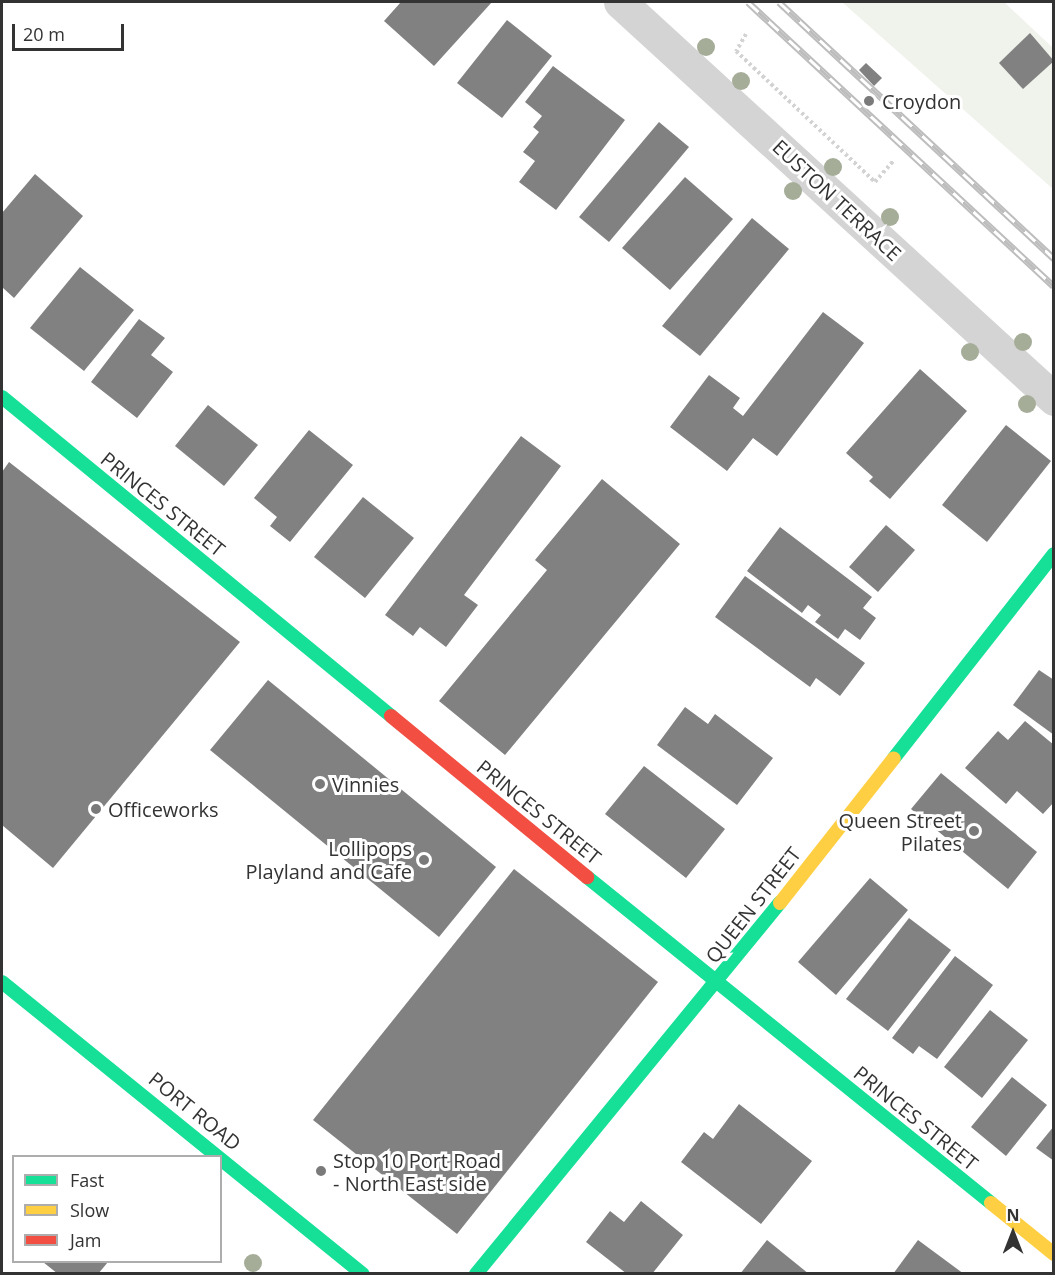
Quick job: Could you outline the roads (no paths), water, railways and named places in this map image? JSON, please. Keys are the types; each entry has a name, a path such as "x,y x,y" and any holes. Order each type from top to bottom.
{"main road":[{"name":"PRINCES STREET","path":"2,397 717,983 1053,1254"},
{"name":"QUEEN STREET","path":"476,1274 717,983 1053,554"},
{"name":"PORT ROAD","path":"2,982 216,1155"},
{"name":"PORT ROAD","path":"222,1160 363,1274"}],"street":[{"name":"EUSTON TERRACE","path":"620,2 1053,399"}],"railway":[{"path":"748,2 1054,286"},
{"path":"779,2 1054,258"}],"place":[{"name":"Croydon","path":"869,101"},
{"name":"Vinnies","path":"320,784"},
{"name":"Officeworks","path":"96,809"},
{"name":"Queen Street Pilates","path":"974,831"},
{"name":"Lollipops Playland and Cafe","path":"424,860"},
{"name":"Stop 10 Port Road - North East side","path":"321,1171"}]}
